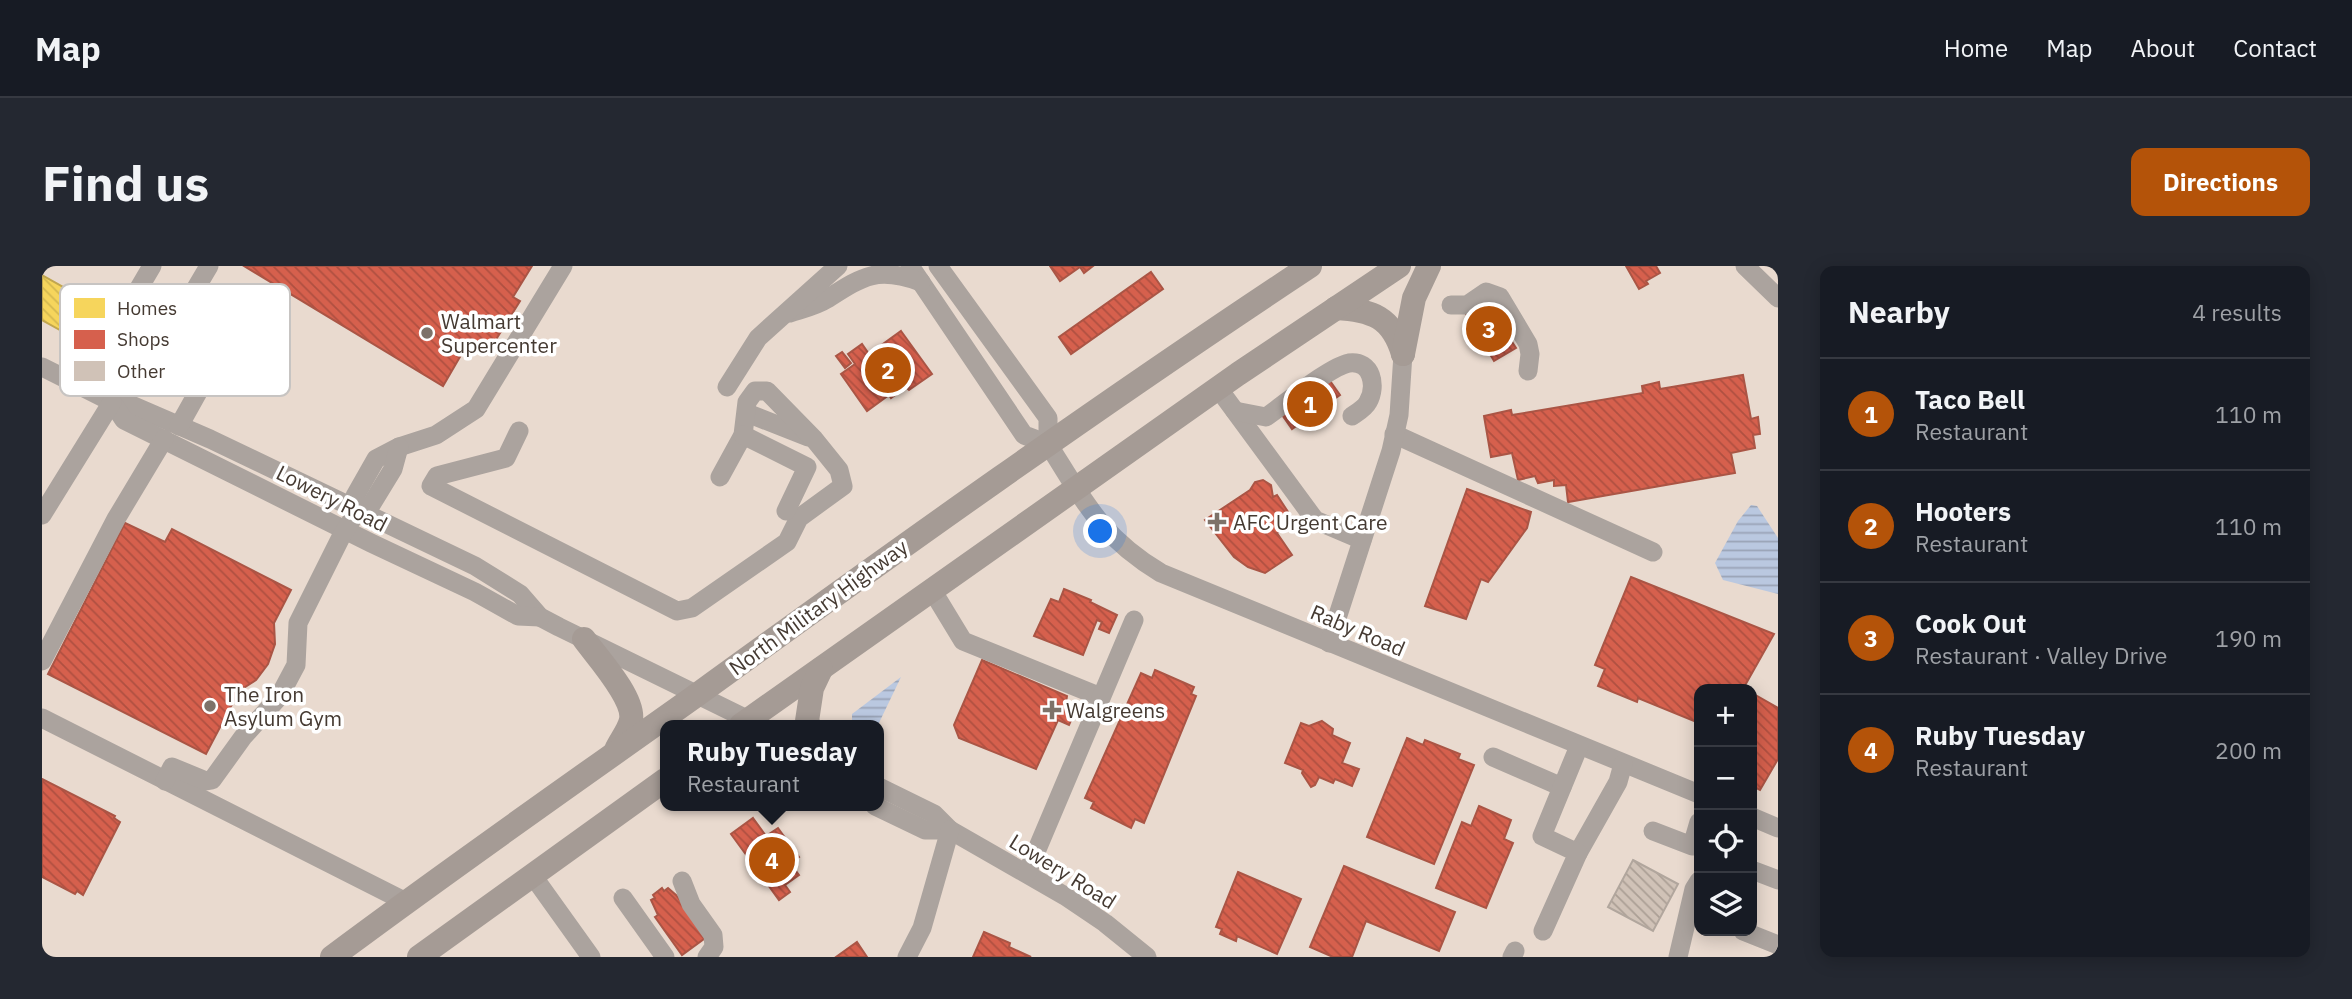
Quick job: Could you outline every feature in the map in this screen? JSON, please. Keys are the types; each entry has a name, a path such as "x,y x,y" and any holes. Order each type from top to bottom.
{"main road":[{"name":"North Military Highway","path":"661,720 1048,444 1310,266"},
{"path":"756,720 821,669 1218,388 1399,266"},
{"path":"1403,354 1414,298 1429,266"},
{"path":"1336,308 1371,313 1381,318 1392,328 1403,354"},
{"path":"584,639 612,676 631,708 631,722 613,754"},
{"path":"807,720 812,688 821,669"},
{"name":"North Military Highway","path":"332,957 660,721"},
{"path":"419,957 660,784"}],"street":[{"path":"141,284 152,266"},
{"path":"198,284 209,266"},
{"path":"165,781 172,767 206,781 212,780 248,730 279,697 296,665 298,623 358,509 355,496 376,459 399,447 436,435 476,410 563,266"},
{"path":"727,387 758,338 838,266"},
{"path":"1745,266 1778,298"},
{"path":"786,315 824,301 874,270 889,268 916,274 1024,435 1048,444 1048,418 945,268"},
{"path":"1451,305 1467,305 1486,292 1500,297 1528,344 1528,371"},
{"path":"1329,643 1394,434 1403,377 1403,354"},
{"path":"1235,411 1266,417 1332,371 1352,362 1365,366 1372,376 1373,387 1370,400 1352,416"},
{"name":"Lowery Road","path":"42,366 60,376"},
{"path":"1218,388 1315,520 1362,540"},
{"path":"519,432 506,458 437,476 431,486 677,611 692,608 787,542 799,518 843,486 839,470 814,439 767,391 755,391 747,402 743,435 720,477"},
{"name":"Lowery Road","path":"100,396 112,402 129,404 179,426 475,566 520,594 540,617 658,677 698,694 744,720"},
{"path":"179,426 196,396"},
{"path":"42,515 112,402"},
{"name":"Lowery Road","path":"112,402 124,420 475,592 518,616 540,617"},
{"path":"747,413 814,439"},
{"path":"1394,434 1653,552"},
{"path":"743,435 807,467 786,511"},
{"path":"42,661 116,519 164,439"},
{"name":"Raby Road","path":"1048,444 1103,528 1144,563 1161,573 1694,792"},
{"path":"932,590 963,641 1101,697"},
{"path":"1027,873 1134,620"},
{"path":"42,718 406,902"},
{"path":"1578,853 1542,836 1580,746"},
{"path":"1493,757 1562,787"},
{"path":"1543,931 1578,853 1618,782 1623,764"},
{"name":"Lowery Road","path":"884,789 934,814 950,830 1027,873 1105,923 1147,957"},
{"name":"Lowery Road","path":"884,810 925,830 950,830"},
{"path":"1757,818 1776,824"},
{"path":"907,957 922,928 950,830"},
{"path":"1653,831 1694,847"},
{"path":"1757,872 1778,880"},
{"path":"533,876 591,957"},
{"path":"682,881 691,904 713,935 714,947 707,957"},
{"path":"623,898 665,957"},
{"path":"1678,957 1694,915"},
{"path":"1756,936 1778,945"}],"water":[{"path":"1751,505 1757,506 1778,538 1778,594 1723,580 1715,563 1738,521"},
{"path":"901,677 880,720 852,720 852,714"}],"building: Homes":[{"path":"42,275 60,285 60,330 42,320"}],"building: Shops":[{"name":"Walmart Supercenter","path":"244,266 532,266 513,297 520,301 487,354 468,343 443,386 290,294 290,284 274,284"},
{"path":"1050,266 1093,266 1084,273 1080,267 1060,281"},
{"path":"1626,266 1656,266 1660,273 1646,281 1648,284 1639,289"},
{"path":"1151,272 1163,289 1071,354 1059,337"},
{"path":"1488,299 1493,308 1491,310 1516,348 1494,361 1465,312"},
{"path":"901,331 932,374 909,390 906,387 891,398 889,395 867,411 841,374 855,364 848,354 862,344 869,354"},
{"path":"842,352 851,363 845,368 836,356"},
{"path":"1743,375 1751,419 1758,417 1760,434 1753,435 1755,448 1731,453 1735,473 1568,502 1566,485 1554,486 1554,480 1538,483 1535,476 1518,480 1512,453 1491,457 1484,416 1511,410 1512,415 1643,393 1642,386 1659,382 1660,389"},
{"path":"1328,378 1340,395 1292,429 1280,412"},
{"path":"1263,480 1271,485 1273,497 1277,495 1294,521 1277,533 1292,555 1265,573 1248,567 1234,557 1205,520 1250,490 1255,482"},
{"path":"1467,489 1531,512 1527,528 1488,582 1481,579 1466,619 1425,606"},
{"path":"125,523 165,542 172,529 291,590 274,623 275,644 268,664 256,680 239,691 206,754 48,674"},
{"path":"1631,577 1774,634 1746,684 1694,684 1694,721 1638,698 1637,702 1598,686 1605,669 1595,665"},
{"path":"1064,589 1117,615 1109,633 1099,629 1102,622 1097,620 1083,655 1034,636 1051,599 1059,602"},
{"name":"Walgreens","path":"982,660 1067,696 1066,702 1077,707 1069,725 1058,720 1036,769 959,738 954,725"},
{"path":"1155,670 1194,687 1191,694 1196,696 1144,823 1135,819 1131,828 1091,808 1094,802 1085,798 1141,673 1152,678"},
{"path":"1757,696 1778,708 1778,759 1760,790 1757,788"},
{"path":"1322,721 1333,729 1332,735 1350,743 1342,763 1359,769 1352,786 1335,779 1333,783 1319,777 1311,787 1302,773 1303,770 1285,763 1301,723 1309,726"},
{"path":"1407,738 1423,745 1425,740 1460,754 1458,759 1474,765 1434,864 1367,837"},
{"path":"42,779 115,816 120,822 83,895 77,891 75,894 42,877"},
{"path":"1479,806 1511,820 1504,839 1513,843 1486,908 1436,888 1462,822 1471,826"},
{"path":"753,818 766,836 778,828 799,857 790,863 799,875 785,885 790,892 779,900 731,834"},
{"path":"1344,866 1455,912 1439,951 1366,921 1352,957 1333,957 1310,947"},
{"path":"1238,872 1301,899 1277,954 1237,936 1236,941 1220,934 1222,929 1216,927"},
{"path":"662,888 664,891 668,888 676,895 708,936 682,955 655,917 658,915 651,900"},
{"path":"984,932 1010,943 1009,947 1031,957 973,957"},
{"path":"857,942 867,957 836,957"}],"building: Other":[{"path":"1633,860 1678,884 1653,931 1608,907"}],"place":[{"name":"Cook Out","path":"1489,329"},
{"name":"Walmart Supercenter","path":"427,333"},
{"name":"Hooters","path":"888,370"},
{"name":"Taco Bell","path":"1310,404"},
{"name":"AFC Urgent Care","path":"1217,522"},
{"name":"The Iron Asylum Gym","path":"210,706"},
{"name":"Walgreens","path":"1052,710"},
{"name":"Ruby Tuesday","path":"772,860"}]}
